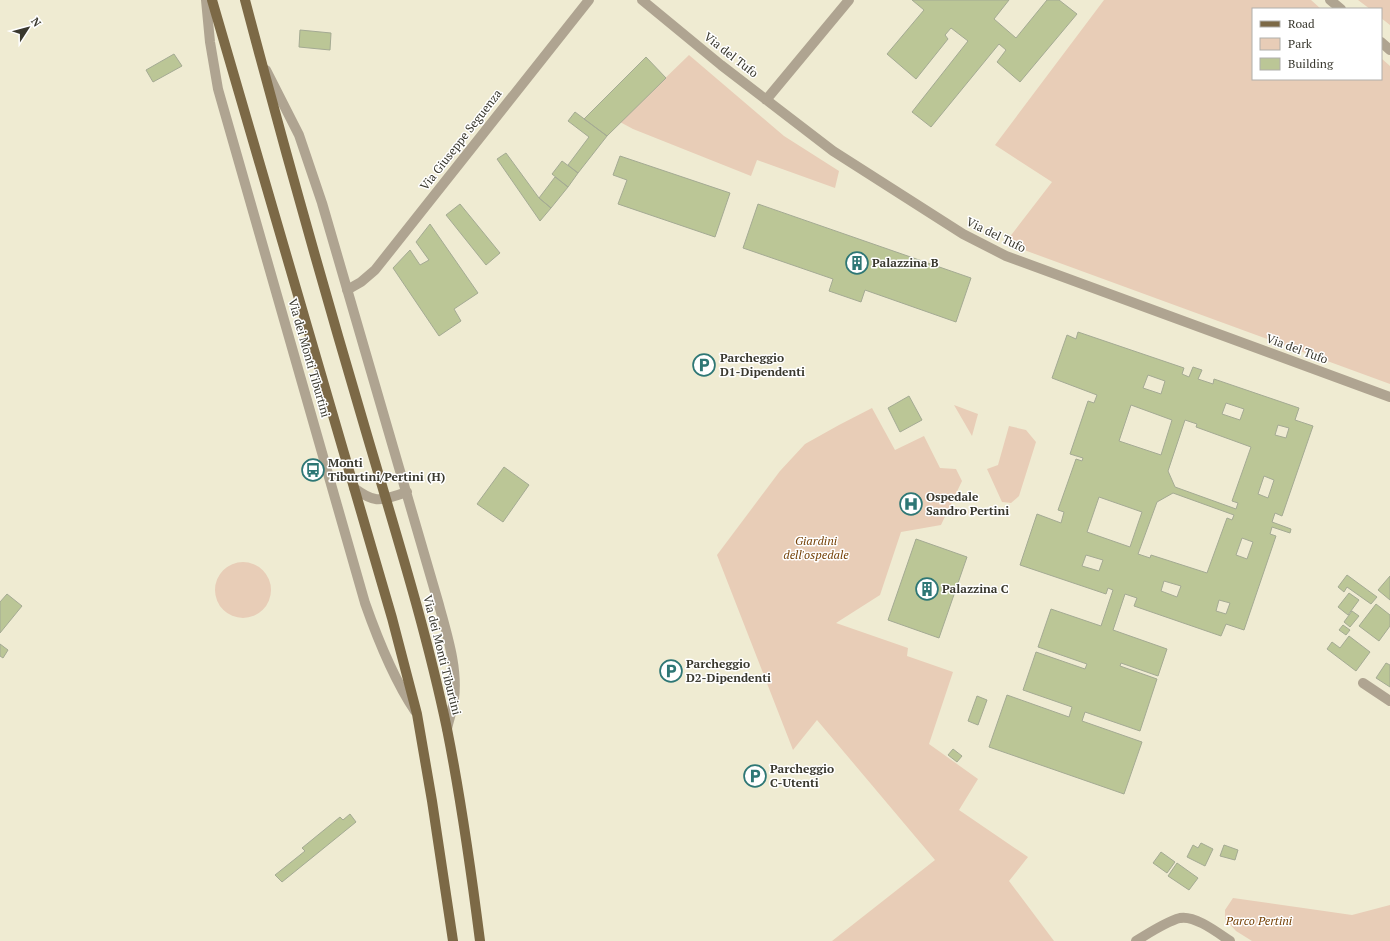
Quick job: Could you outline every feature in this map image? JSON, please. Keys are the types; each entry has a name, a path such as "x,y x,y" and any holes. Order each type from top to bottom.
{"main road":[{"name":"Via dei Monti Tiburtini","path":"212,0 392,618 418,714 434,808 453,941"},
{"name":"Via dei Monti Tiburtini","path":"245,0 284,148 386,498 437,685 447,729 462,812 480,941"}],"street":[{"name":"Via dei Monti Tiburtini","path":"206,0 212,63 219,94 364,603 394,675 418,714"},
{"name":"Via Giuseppe Seguenza","path":"347,290 361,282 375,270 589,0"},
{"name":"Via del Tufo","path":"642,0 766,100 833,151 984,246 1006,256 1390,397"},
{"path":"766,100 849,0"},
{"path":"1330,0 1340,8"},
{"path":"1382,43 1390,50"},
{"name":"Via dei Monti Tiburtini","path":"260,58 304,146 407,492 451,654 455,678 454,700 447,729"},
{"path":"354,488 370,499 378,500 407,492"},
{"path":"1363,683 1390,701"},
{"path":"1136,941 1170,922 1183,918 1190,918 1230,941"}],"green space":[{"path":"1104,0 1311,0 1320,8 1252,8 1252,80 1382,80 1382,59 1390,66 1390,384 1005,243 1052,182 995,145"},
{"path":"1358,0 1390,0 1390,25 1382,19 1382,8 1369,8"},
{"path":"689,55 784,136 839,171 835,188 757,160 751,176 633,129 620,122"},
{"path":"954,405 978,414 972,436"},
{"name":"Giardini dell'ospedale","path":"872,408 895,450 924,436 940,468 956,469 962,481 941,525 901,532 880,595 836,623 908,648 907,656 953,672 929,744 978,779 959,810 1028,857 1009,881 1054,941 832,941 935,860 817,720 793,750 717,555 780,471 805,444"},
{"path":"1009,426 1026,430 1036,442 1019,496 1011,503 1002,502 987,469 998,465"},
{"path":"237,562 249,562 263,570 271,584 269,601 263,610 249,618 237,618 227,613 220,606 215,596 215,584 220,574 227,567"},
{"name":"Parco Pertini","path":"1233,898 1352,915 1390,905 1390,941 1252,941 1236,931 1225,919 1225,910"}],"building":[{"path":"912,0 1009,0 994,19 1016,38 1047,0 1059,0 1077,14 1020,82 997,62 1006,50 999,44 931,127 912,112 968,41 951,28 945,35 948,39 916,79 887,54 924,10"},
{"path":"300,30 331,33 330,50 299,47"},
{"path":"174,54 182,66 153,82 146,70"},
{"path":"646,57 666,78 607,136 584,119"},
{"path":"575,112 607,136 578,173 568,165 589,137 568,121"},
{"path":"506,153 539,198 551,208 540,221 497,159"},
{"path":"620,156 730,193 715,237 618,204 627,180 613,175"},
{"path":"562,161 578,173 568,187 552,174"},
{"path":"555,177 568,187 551,208 539,198"},
{"path":"460,204 500,253 486,265 446,215"},
{"name":"Palazzina B","path":"758,204 971,278 956,322 865,290 861,302 829,291 833,279 743,248"},
{"path":"430,224 478,293 454,309 461,321 439,336 393,268 410,250 420,265 429,260 416,242"},
{"name":"Ospedale Sandro Pertini","path":"1078,332 1184,368 1182,374 1189,377 1193,367 1202,370 1198,379 1213,384 1214,379 1299,408 1295,420 1313,426 1282,516 1275,513 1272,522 1291,529 1290,533 1272,527 1270,534 1276,536 1244,630 1226,624 1221,636 1134,606 1137,598 1125,594 1113,630 1167,649 1158,676 1121,663 1120,666 1157,679 1140,731 1085,712 1082,721 1142,742 1124,794 989,747 1007,695 1069,717 1072,707 1023,690 1036,652 1085,669 1087,664 1038,647 1051,609 1101,626 1113,590 1108,588 1106,594 1020,565 1037,514 1061,523 1064,512 1058,510 1076,459 1082,461 1083,458 1070,454 1088,401 1094,403 1097,395 1052,378 1067,335 1076,339","holes":["1148,375 1165,381 1161,394 1143,388","1226,403 1244,409 1240,420 1222,414","1131,405 1172,420 1161,455 1119,441","1185,420 1197,424 1196,427 1251,447 1232,501 1238,503 1236,509 1175,487 1168,471","1278,425 1289,428 1286,438 1275,435","1264,476 1274,480 1268,498 1258,494","1173,493 1234,515 1232,520 1227,518 1207,573 1151,555 1150,558 1138,554 1157,502","1099,497 1142,512 1130,547 1087,532","1242,538 1253,542 1247,559 1236,555","1086,555 1103,560 1099,571 1082,566","1164,581 1181,586 1177,597 1161,591","1219,600 1230,603 1226,614 1216,611"]},
{"path":"909,396 922,420 900,432 888,408"},
{"path":"504,467 529,485 503,522 477,504"},
{"name":"Palazzina C","path":"916,539 967,557 939,638 888,620"},
{"path":"1347,575 1377,597 1371,604 1347,587 1344,592 1338,587"},
{"path":"1390,576 1390,600 1378,590"},
{"path":"1349,593 1359,600 1348,615 1338,607"},
{"path":"7,594 22,606 0,633 0,602"},
{"path":"1376,604 1390,615 1390,626 1379,641 1359,626"},
{"path":"1352,611 1359,616 1350,627 1344,622"},
{"path":"1343,625 1350,630 1346,635 1339,630"},
{"path":"1349,636 1370,652 1356,671 1327,649 1332,642 1340,648"},
{"path":"0,644 8,650 3,658 0,656"},
{"path":"1386,663 1390,665 1390,687 1376,678"},
{"path":"977,696 987,700 978,725 968,721"},
{"path":"953,749 962,756 957,762 948,755"},
{"path":"350,814 356,822 282,882 275,875 305,851 302,848 340,817 343,820"},
{"path":"1201,843 1213,849 1205,866 1187,857 1193,845 1198,848"},
{"path":"1224,845 1238,850 1235,860 1220,856"},
{"path":"1161,852 1175,862 1167,873 1153,863"},
{"path":"1177,863 1198,878 1189,890 1168,876"}],"place":[{"name":"Palazzina B","path":"857,263"},
{"name":"Parcheggio D1-Dipendenti","path":"704,365"},
{"name":"Monti Tiburtini/Pertini (H)","path":"313,470"},
{"name":"Ospedale Sandro Pertini","path":"911,504"},
{"name":"Palazzina C","path":"927,589"},
{"name":"Parcheggio D2-Dipendenti","path":"671,671"},
{"name":"Parcheggio C-Utenti","path":"755,776"}]}
